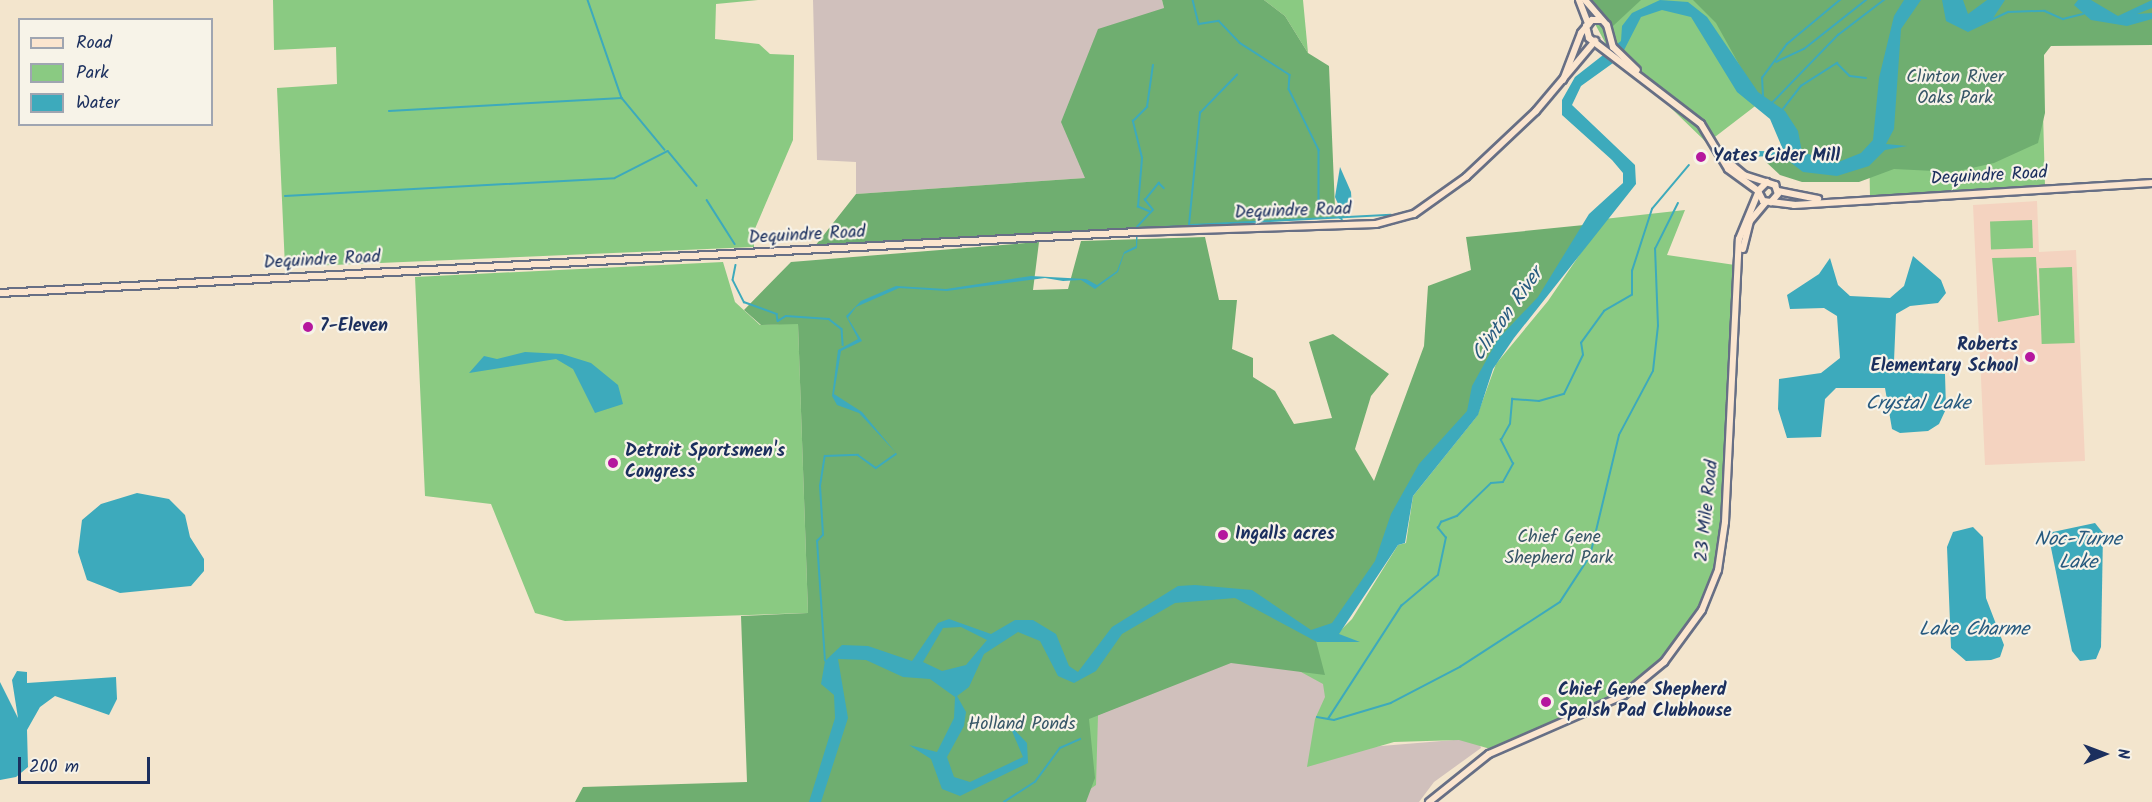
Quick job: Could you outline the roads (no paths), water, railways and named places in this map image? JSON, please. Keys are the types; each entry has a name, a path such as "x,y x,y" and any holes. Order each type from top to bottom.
{"main road":[{"path":"1579,0 1587,25 1596,41 1608,47 1701,124 1732,173 1768,202"},
{"path":"1585,0 1602,20 1608,32 1608,47"},
{"path":"1587,25 1602,20"},
{"name":"Dequindre Road","path":"1563,80 1587,25"},
{"name":"Dequindre Road","path":"0,293 1137,232 1370,225 1404,218 1434,201 1501,147 1596,41 1608,32"},
{"path":"1725,159 1744,175 1767,182 1778,191"},
{"name":"23 Mile Road","path":"1429,802 1489,754 1624,695 1664,662 1697,620 1718,570 1725,522 1742,226 1758,192 1767,182"},
{"name":"Dequindre Road","path":"1768,202 1827,201 2152,183"},
{"name":"Dequindre Road","path":"1778,191 1792,198 1827,201"},
{"name":"23 Mile Road","path":"1740,252 1753,214 1778,191"}],"water":[{"path":"1660,0 1688,2 1707,17 1758,92 1785,111 1798,131 1802,152 1836,163 1861,153 1873,140 1879,78 1894,16 1904,0 1921,0 1901,29 1894,129 1886,144 1907,146 1885,150 1869,166 1837,176 1803,172 1782,156 1737,157 1732,150 1784,152 1770,119 1737,92 1691,17 1662,10 1641,17 1620,58 1581,86 1572,105 1635,165 1636,184 1514,338 1493,369 1478,415 1413,496 1405,543 1398,545 1339,634 1360,642 1317,642 1235,598 1175,603 1122,634 1096,671 1074,683 1058,676 1040,641 1018,632 984,654 969,687 957,696 966,712 964,726 947,757 954,777 970,782 1023,757 1009,724 1027,743 1028,763 960,796 942,789 931,759 909,745 937,752 954,718 955,697 930,679 903,677 866,660 838,659 848,718 821,802 809,802 835,718 834,695 821,684 825,661 842,645 868,646 912,661 938,623 949,619 991,634 1015,620 1033,620 1056,634 1069,666 1078,672 1112,627 1178,586 1195,585 1252,590 1311,630 1332,623 1375,561 1391,514 1419,464 1467,411 1472,386 1498,339 1538,297 1589,214 1623,183 1623,173 1612,160 1562,115 1562,100 1575,77 1621,41 1622,26 1632,13","holes":["961,627 987,640 966,665 942,671 923,662 943,628"]},
{"path":"1942,0 1963,0 1968,14 1987,0 2005,0 1991,21 1968,32 1946,21"},
{"path":"2078,0 2091,0 2118,16 2152,0 2152,8 2137,14 2152,13 2152,19 2127,26 2091,20 2074,5"},
{"path":"1340,167 1351,192 1352,208 1339,206 1335,197"},
{"path":"1192,225 1138,228 1137,248 1124,254 1118,272 1095,289 1081,280 1063,281 1045,278 947,291 899,288 856,307 848,318 862,341 841,351 834,394 862,412 897,454 859,413 837,405 832,396 838,350 858,339 846,316 861,301 896,286 946,289 1031,276 1086,279 1097,285 1117,271 1124,252 1136,246 1136,227"},
{"name":"Crystal Lake","path":"1913,256 1941,280 1946,293 1938,303 1910,306 1896,314 1894,361 1913,373 1945,374 1946,409 1939,424 1928,431 1900,433 1892,429 1885,388 1836,388 1825,399 1821,437 1787,438 1778,409 1779,379 1821,373 1840,358 1837,316 1824,308 1790,309 1787,295 1819,274 1830,258 1838,285 1850,296 1890,298 1904,286"},
{"path":"525,352 562,354 591,363 618,385 623,404 595,413 573,369 556,359 469,373 484,356 497,359"},
{"path":"137,493 169,499 185,515 190,537 204,559 204,571 191,586 120,593 87,580 78,552 82,520 101,504"},
{"name":"Noc-Turne Lake","path":"2095,523 2103,533 2101,647 2096,659 2080,661 2072,651 2048,533"},
{"name":"Lake Charme","path":"1973,527 1983,537 1986,598 2004,645 2000,657 1991,660 1966,661 1951,648 1947,547 1953,532"},
{"path":"17,671 27,672 27,683 116,677 117,699 109,715 55,696 40,707 27,730 28,767 16,777 0,780 0,682 18,718 12,680"}],"waterway":[{"path":"588,0 622,98 665,150"},
{"path":"1193,0 1199,24 1219,21 1240,43 1290,75 1289,89 1319,150 1319,203 1342,219"},
{"path":"1763,96 1762,78 1787,44 1840,0"},
{"path":"1776,62 1804,49 1866,0"},
{"path":"1772,103 1838,35 1884,0"},
{"path":"1991,20 2008,12 2045,11 2063,19 2083,14"},
{"path":"1783,109 1801,86 1837,63 1850,76 1866,78"},
{"path":"1150,212 1138,207 1142,158 1133,121 1147,107 1153,65"},
{"path":"1189,225 1200,113 1237,75"},
{"path":"389,111 622,98"},
{"path":"285,196 615,178 668,151 697,186"},
{"path":"1328,719 1401,606 1438,575 1446,538 1438,528 1441,522 1457,516 1491,483 1503,482 1513,464 1501,440 1510,424 1512,399 1539,401 1564,394 1583,355 1581,343 1604,311 1632,295 1632,271 1652,209 1689,165"},
{"path":"1137,227 1153,210 1145,200 1159,183 1164,188"},
{"path":"707,200 735,244"},
{"path":"1317,717 1334,720 1391,703 1460,667 1560,602 1590,556 1619,435 1653,371 1658,326 1655,249 1678,203"},
{"path":"1191,225 1391,215"},
{"path":"736,265 733,280 744,302 777,314 778,321 786,316 829,319 842,329 843,345"},
{"path":"825,661 817,541 823,535 820,486 825,456 858,455 876,468 896,454"},
{"path":"1004,802 1035,782 1060,748 1080,739"}],"place":[{"name":"Yates Cider Mill","path":"1701,157"},
{"name":"7-Eleven","path":"308,327"},
{"name":"Roberts Elementary School","path":"2030,357"},
{"name":"Detroit Sportsmen's Congress","path":"613,463"},
{"name":"Ingalls acres","path":"1223,535"},
{"name":"Chief Gene Shepherd Spalsh Pad Clubhouse","path":"1546,702"}],"park label":[{"name":"Clinton River Oaks Park","path":"1955,89"},
{"name":"Chief Gene Shepherd Park","path":"1559,549"},
{"name":"Holland Ponds","path":"1022,725"}],"water label":[{"name":"Clinton River","path":"1508,315"}]}
